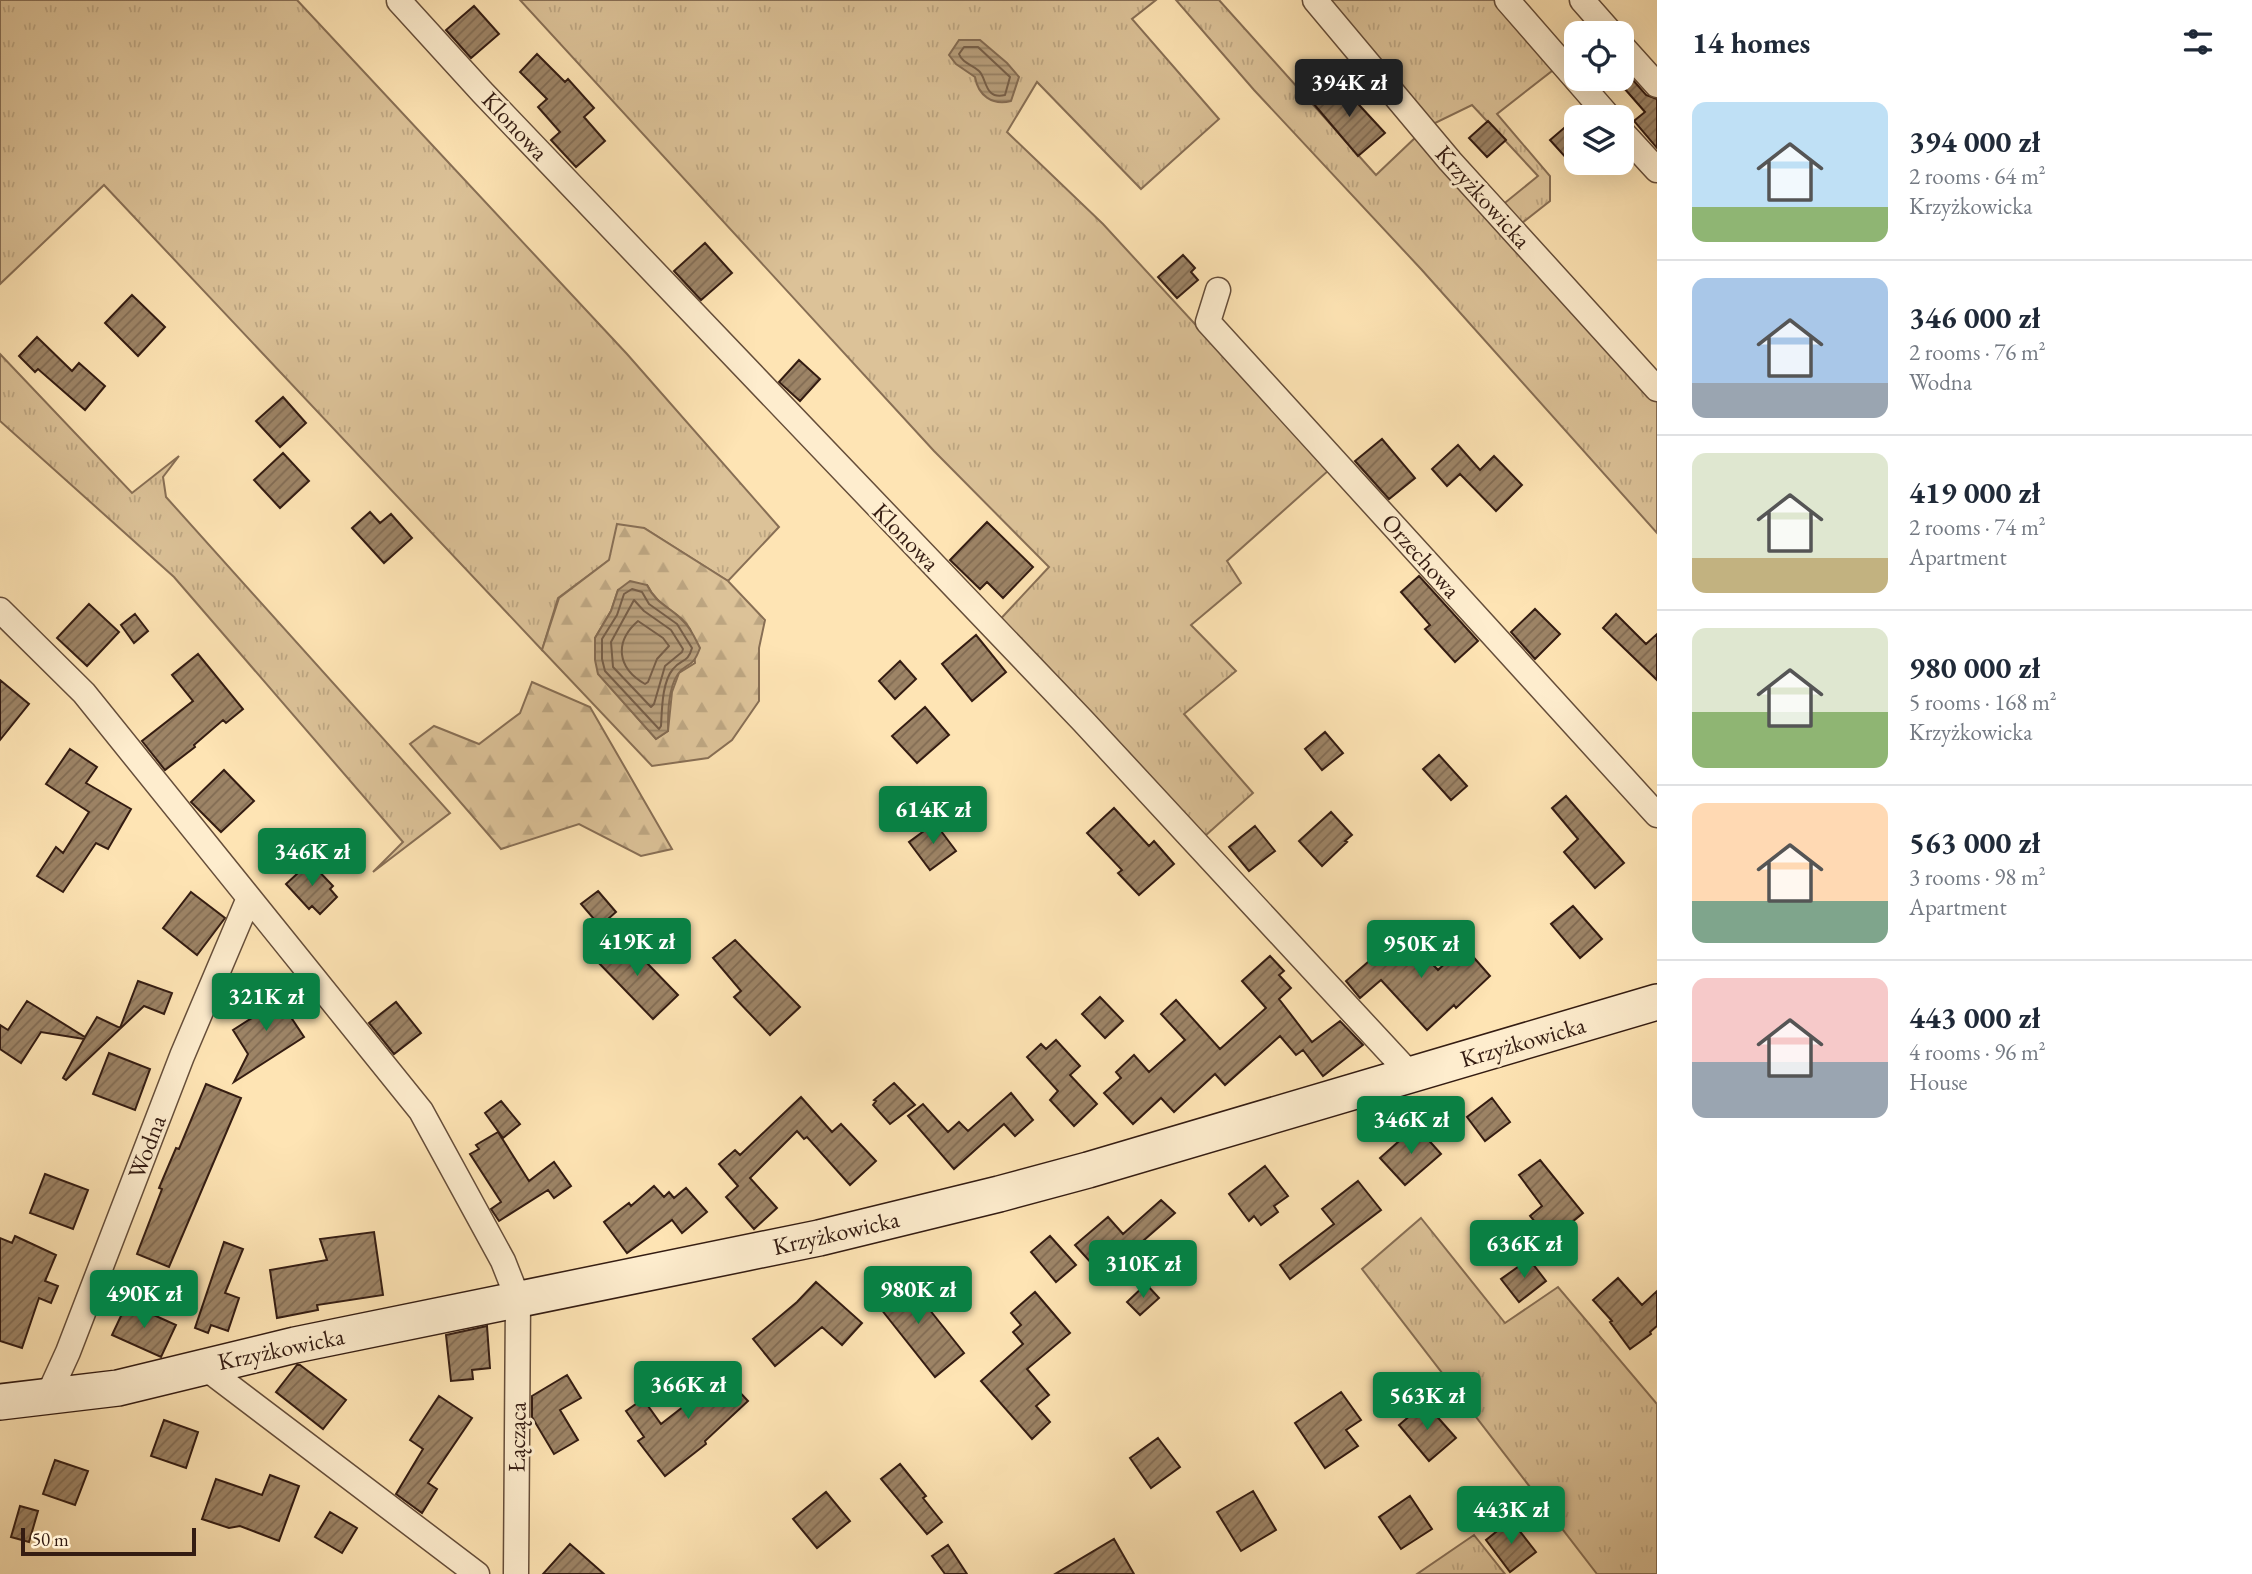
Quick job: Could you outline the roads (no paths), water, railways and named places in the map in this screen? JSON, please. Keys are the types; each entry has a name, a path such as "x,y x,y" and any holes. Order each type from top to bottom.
{"street":[{"name":"Krzyżkowicka","path":"1315,0 1450,161 1657,389"},
{"path":"1507,0 1599,105"},
{"path":"1582,0 1600,21"},
{"name":"Klonowa","path":"399,1 491,102 1083,721 1410,1074"},
{"path":"1634,59 1657,85"},
{"path":"1634,145 1657,170"},
{"name":"Orzechowa","path":"1218,290 1208,322 1657,815"},
{"path":"0,610 84,693 421,1111 503,1261 518,1299"},
{"name":"Wodna","path":"47,1398 68,1352 183,1056 249,898"},
{"name":"Krzyżkowicka","path":"0,1402 118,1388 295,1345 819,1238 999,1194 1657,1002"},
{"name":"Łącząca","path":"516,1574 518,1299"},
{"path":"203,1366 477,1574"}],"water":[{"path":"959,40 980,40 1019,77 1011,101 998,102 987,98 979,89 975,77 956,64 949,55"},
{"path":"630,581 647,585 659,601 688,626 700,648 694,660 681,670 672,686 668,731 656,739 598,674 595,660 595,638 611,611 618,590"}]}
